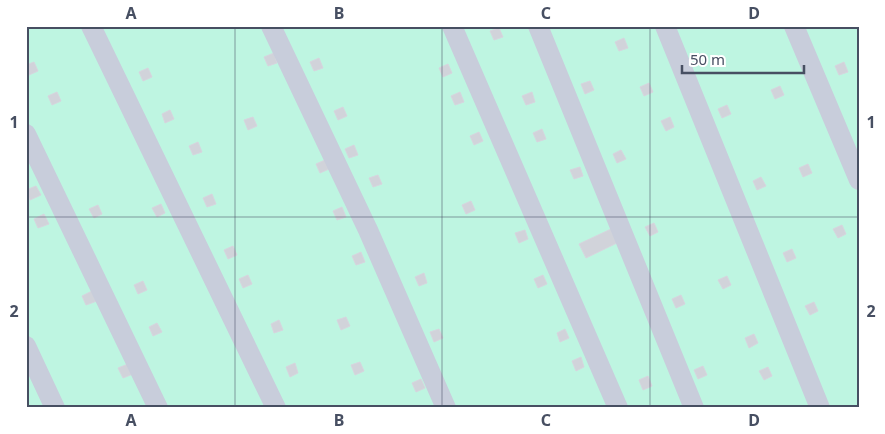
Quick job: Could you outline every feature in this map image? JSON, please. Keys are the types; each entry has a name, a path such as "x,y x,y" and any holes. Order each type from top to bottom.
{"lane":[{"path":"91,26 276,408"},
{"path":"271,26 368,230 446,408"},
{"path":"452,26 618,408"},
{"path":"538,26 694,408"},
{"path":"665,26 820,408"},
{"path":"794,26 859,180"},
{"path":"26,134 158,408"},
{"path":"27,348 55,408"}],"green space":[{"path":"26,26 859,26 859,408 26,408"}],"building":[{"path":"499,28 503,37 494,40 490,31"},
{"path":"624,38 628,48 619,51 615,42"},
{"path":"274,53 277,63 268,66 264,57"},
{"path":"319,58 323,68 314,71 310,62"},
{"path":"34,62 38,71 29,75 26,65"},
{"path":"844,62 848,72 839,75 835,66"},
{"path":"448,64 452,73 443,77 439,68"},
{"path":"148,68 152,77 143,81 139,72"},
{"path":"590,81 594,90 585,94 581,84"},
{"path":"649,83 653,92 644,96 640,87"},
{"path":"780,86 784,95 775,99 771,90"},
{"path":"57,92 61,101 52,105 48,96"},
{"path":"460,92 464,102 455,105 451,96"},
{"path":"532,92 535,102 526,105 522,96"},
{"path":"727,105 731,114 722,118 718,109"},
{"path":"343,107 347,116 338,120 334,111"},
{"path":"170,110 174,119 165,123 162,114"},
{"path":"253,117 257,126 248,130 244,120"},
{"path":"670,117 674,127 666,131 661,121"},
{"path":"542,129 546,139 537,142 533,133"},
{"path":"479,132 483,141 474,145 470,136"},
{"path":"198,142 202,152 193,155 189,146"},
{"path":"354,145 358,155 349,158 345,149"},
{"path":"621,150 626,159 617,163 613,154"},
{"path":"325,160 329,169 320,173 316,164"},
{"path":"808,164 812,173 803,177 799,168"},
{"path":"580,167 583,176 574,179 570,170"},
{"path":"378,175 382,184 373,187 369,178"},
{"path":"761,177 766,186 757,190 753,181"},
{"path":"36,186 41,195 30,200 26,190"},
{"path":"212,194 216,204 207,207 203,198"},
{"path":"471,201 475,210 466,214 462,205"},
{"path":"161,204 165,213 157,217 152,208"},
{"path":"98,205 102,214 94,218 89,209"},
{"path":"342,207 346,217 337,220 333,211"},
{"path":"44,214 49,224 38,228 34,219"},
{"path":"654,223 658,232 650,236 645,227"},
{"path":"842,225 846,234 838,238 833,229"},
{"path":"611,229 617,243 586,258 579,244"},
{"path":"525,230 528,239 519,243 515,233"},
{"path":"233,246 237,255 228,259 224,250"},
{"path":"792,249 796,258 787,262 783,253"},
{"path":"361,252 365,262 356,265 352,256"},
{"path":"424,273 427,283 419,286 415,277"},
{"path":"248,275 252,284 243,288 239,279"},
{"path":"543,275 547,284 538,288 534,279"},
{"path":"727,276 731,285 723,289 718,280"},
{"path":"143,281 147,290 138,294 134,285"},
{"path":"92,291 97,301 86,305 82,296"},
{"path":"681,295 685,304 676,308 672,299"},
{"path":"814,302 818,311 810,315 805,306"},
{"path":"346,317 350,326 341,330 337,320"},
{"path":"279,320 283,330 274,333 271,324"},
{"path":"157,323 162,332 153,336 149,327"},
{"path":"439,329 443,338 434,342 430,332"},
{"path":"565,329 569,338 560,342 557,333"},
{"path":"754,334 758,343 749,348 745,338"},
{"path":"581,357 584,367 576,371 572,361"},
{"path":"360,362 364,371 355,375 351,365"},
{"path":"295,363 298,373 290,377 286,367"},
{"path":"128,364 133,374 123,378 118,368"},
{"path":"703,366 707,375 698,379 694,370"},
{"path":"768,367 772,376 764,380 759,371"},
{"path":"648,376 652,386 643,390 639,380"},
{"path":"421,379 425,388 416,392 412,383"}]}
